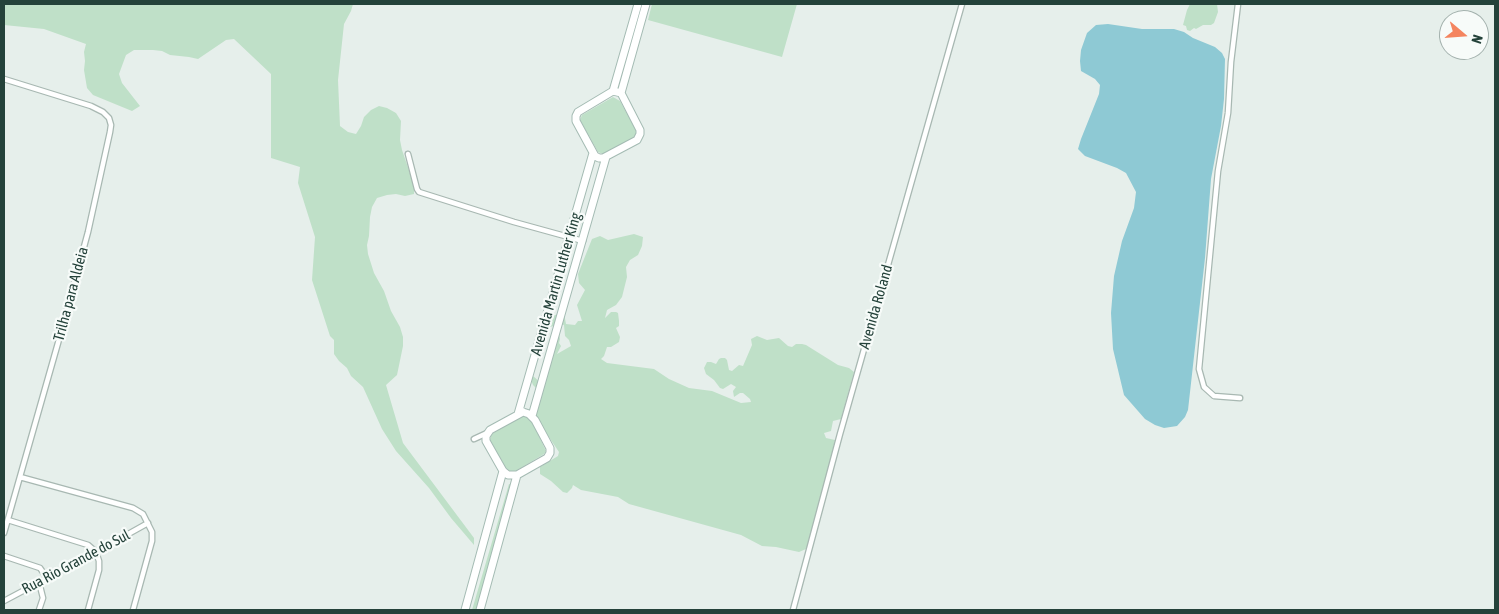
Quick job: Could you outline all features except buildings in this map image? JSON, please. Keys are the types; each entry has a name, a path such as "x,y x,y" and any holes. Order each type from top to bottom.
{"main road":[{"path":"638,4 617,92 640,130 640,134 637,140 603,158 599,158 593,153 576,121 576,116 578,112 617,92 646,4"},
{"name":"Avenida Martin Luther King","path":"518,414 593,153"},
{"name":"Avenida Martin Luther King","path":"532,416 606,156"},
{"path":"544,327 557,330"},
{"path":"527,413 532,416 550,448 550,454 547,458 517,475 508,475 503,471 486,442 487,433 518,414 527,413"},
{"path":"465,610 503,471"},
{"path":"480,610 517,475"}],"street":[{"name":"Avenida Roland","path":"793,610 845,416 962,4"},
{"path":"1238,4 1231,62 1228,113 1218,171 1199,369 1204,387 1214,396 1240,398"},
{"name":"Trilha para Aldeia","path":"4,79 91,106 103,112 109,118 110,132 94,208 4,534"},
{"path":"408,154 419,192 582,241"},
{"path":"474,439 487,433"},
{"path":"20,477 133,508 142,514 152,532 152,541 133,610"},
{"path":"8,520 88,544 96,552 99,570 88,610"},
{"name":"Rua Rio Grande do Sul","path":"4,601 148,523"},
{"path":"4,556 40,568 47,578"},
{"path":"39,582 43,598 39,610"}],"green space":[{"path":"4,4 353,4 344,24 338,80 340,126 348,132 356,134 364,117 371,110 379,106 396,113 401,121 400,140 402,150 414,185 414,194 405,196 396,194 377,198 372,207 370,217 368,254 374,273 384,291 403,337 397,375 386,385 403,443 474,538 474,545 429,488 396,451 382,429 363,387 351,376 347,368 334,354 334,340 330,336 312,280 315,237 298,183 300,167 271,158 271,74 234,39 226,40 198,59 170,55 162,51 134,50 126,55 119,74 122,83 140,106 132,111 93,95 87,88 84,70 86,44 44,29 4,25"},
{"path":"652,4 797,4 782,57 648,20"},
{"path":"1190,4 1217,4 1218,12 1214,23 1194,28 1190,31 1187,30 1186,26 1183,25"},
{"path":"613,97 620,101 637,132 635,138 603,154 598,152 580,120 582,115"},
{"path":"634,234 643,237 642,246 638,255 630,260 626,267 627,277 622,297 616,305 607,310 605,318 611,312 618,313 619,326 616,328 620,337 619,342 611,347 607,347 601,359 607,363 654,369 669,379 689,388 712,391 741,403 751,402 743,393 734,397 733,391 736,387 731,384 723,389 720,388 706,374 704,368 707,362 716,364 721,358 727,360 729,370 732,371 739,365 743,366 752,345 751,339 757,336 767,340 779,338 792,347 796,344 806,345 838,365 849,368 854,372 841,419 833,421 831,431 824,433 826,438 835,440 812,536 806,549 799,552 762,546 741,535 629,504 618,497 581,490 573,485 567,493 563,492 540,474 540,467 558,456 559,452 534,415 537,389 531,380 533,376 540,382 547,365 545,357 549,352 549,344 554,331 559,333 559,343 561,346 557,354 571,346 565,336 564,325 560,324 550,327 547,323 549,315 556,315 560,312 564,313 566,324 575,325 578,321 582,321 577,305 585,290 579,283 578,274 592,239 600,236 608,240"},
{"path":"523,416 530,418 546,451 514,472 508,472 490,440 491,436"},
{"path":"509,484 513,485 478,610 472,610"}],"water":[{"path":"1108,24 1142,29 1174,29 1215,47 1222,53 1225,59 1224,99 1211,179 1205,258 1188,410 1177,426 1164,428 1155,425 1145,419 1124,395 1113,349 1111,313 1114,276 1122,241 1134,208 1136,192 1126,173 1085,156 1078,149 1099,94 1100,85 1095,79 1081,71 1081,50 1087,33 1096,25"}]}
